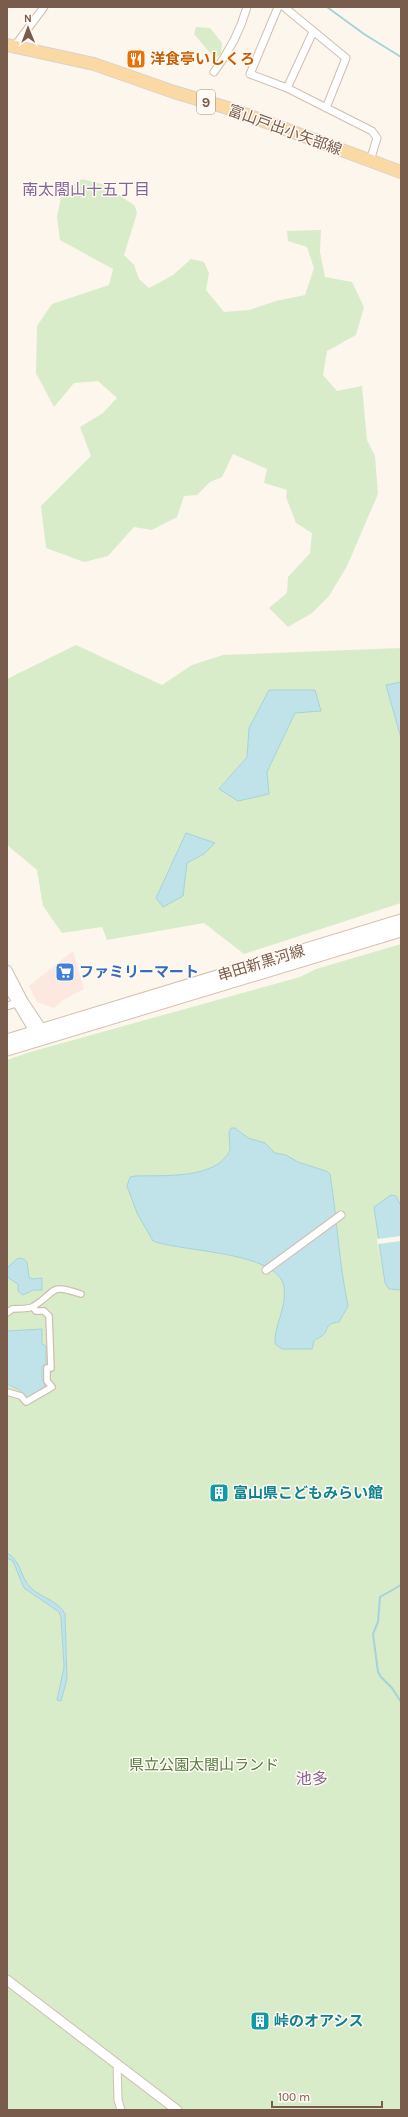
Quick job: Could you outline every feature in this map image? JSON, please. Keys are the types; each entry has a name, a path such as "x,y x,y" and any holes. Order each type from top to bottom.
{"main road":[{"name":"富山戸出小矢部線","path":"10,46 94,64 174,92 231,109 401,172"},
{"name":"串田新黒河線","path":"7,1050 40,1034 401,920"},
{"name":"串田新黒河線","path":"7,1040 40,1034 401,931"}],"street":[{"path":"10,46 44,7"},
{"path":"214,72 230,50 240,29 247,7"},
{"path":"278,7 250,74 287,88 372,131 377,138 370,161"},
{"path":"284,7 346,58 326,108"},
{"path":"287,88 313,32"},
{"path":"7,970 40,1034"},
{"path":"7,985 17,1003 40,1034"},
{"path":"7,1006 17,1003"},
{"path":"266,1270 341,1215"},
{"path":"7,1314 12,1309 33,1307 53,1290 62,1287 81,1294"},
{"path":"7,1303 12,1309"},
{"path":"7,1392 21,1396 26,1402 52,1387 48,1381 47,1374 47,1368 51,1368 49,1316 44,1311 36,1311 33,1307"},
{"path":"7,1980 177,2110"},
{"path":"117,2064 118,2100 121,2110"}],"shaded area":[{"path":"73,951 84,989 63,1000 54,1008 37,1002 29,986"}],"green space":[{"path":"196,27 210,28 222,43 221,54 215,59 194,34"},
{"path":"82,179 105,185 135,206 137,213 124,255 134,265 139,279 149,288 173,275 191,259 204,262 209,273 206,290 224,312 249,310 276,301 305,295 314,268 307,247 288,241 287,231 321,230 320,252 325,277 352,282 364,307 356,335 327,351 323,375 337,391 362,386 367,440 375,456 378,494 347,566 329,596 312,613 288,627 269,608 287,593 288,577 310,553 312,533 296,523 286,497 287,490 264,483 267,469 233,454 222,477 210,482 197,495 184,496 177,517 152,530 134,527 108,556 84,562 46,548 41,506 91,456 80,427 103,413 117,398 98,381 74,383 54,407 36,373 37,326 52,304 109,285 113,269 60,240 57,217 62,192"},
{"path":"76,645 162,685 192,665 223,655 401,648 401,682 386,685 401,738 401,903 244,954 204,923 107,940 102,927 62,933 43,906 37,870 7,845 7,679","holes":["315,690 295,713 267,772 269,794 219,789 247,757","186,833 215,843 204,854 187,863 156,898"]},
{"name":"県立公園太閤山ランド","path":"401,944 401,2110 7,2110 7,1060 30,1052 300,977 316,969"}],"water":[{"path":"401,682 401,738 386,685"},
{"path":"269,690 315,690 321,711 295,713 267,772 269,794 238,801 219,789 247,757 249,728"},
{"path":"186,833 215,843 204,854 187,863 183,896 163,907 156,898"},
{"path":"231,1128 235,1128 248,1138 265,1143 275,1153 286,1155 298,1162 326,1171 330,1174 342,1273 348,1306 339,1322 331,1324 322,1336 314,1341 312,1349 282,1349 275,1344 276,1330 284,1302 284,1287 278,1275 265,1266 247,1260 227,1255 166,1245 153,1241 137,1213 127,1186 130,1177 188,1174 213,1167 223,1160 230,1150 229,1132"},
{"path":"391,1195 396,1196 401,1206 401,1290 389,1289 385,1283 374,1207"},
{"path":"18,1258 24,1259 27,1262 29,1277 32,1279 42,1278 42,1290 33,1290 23,1295 18,1291 18,1284 7,1277 7,1268"},
{"path":"42,1329 42,1344 46,1346 46,1365 42,1366 42,1379 45,1387 27,1398 20,1390 7,1384 7,1331"},
{"path":"7,1553 12,1556 18,1564 27,1584 35,1591 59,1606 65,1614 67,1679 61,1701 57,1700 64,1667 61,1617 59,1612 24,1588 13,1561 7,1558"}],"pier":[{"path":"401,1236 401,1241 378,1244 380,1264 377,1239"}],"waterway":[{"path":"327,7 364,34 401,57"},
{"path":"401,1585 380,1597 378,1622 373,1634 378,1672 392,1688 401,1702"}],"place":[{"name":"洋食亭いしくろ","path":"136,59"},
{"name":"ファミリーマート","path":"65,972"},
{"name":"富山県こどもみらい館","path":"219,1493"},
{"name":"峠のオアシス","path":"260,2021"}],"district":[{"name":"南太閤山十五丁目","path":"86,189"},
{"name":"池多","path":"312,1778"}]}
